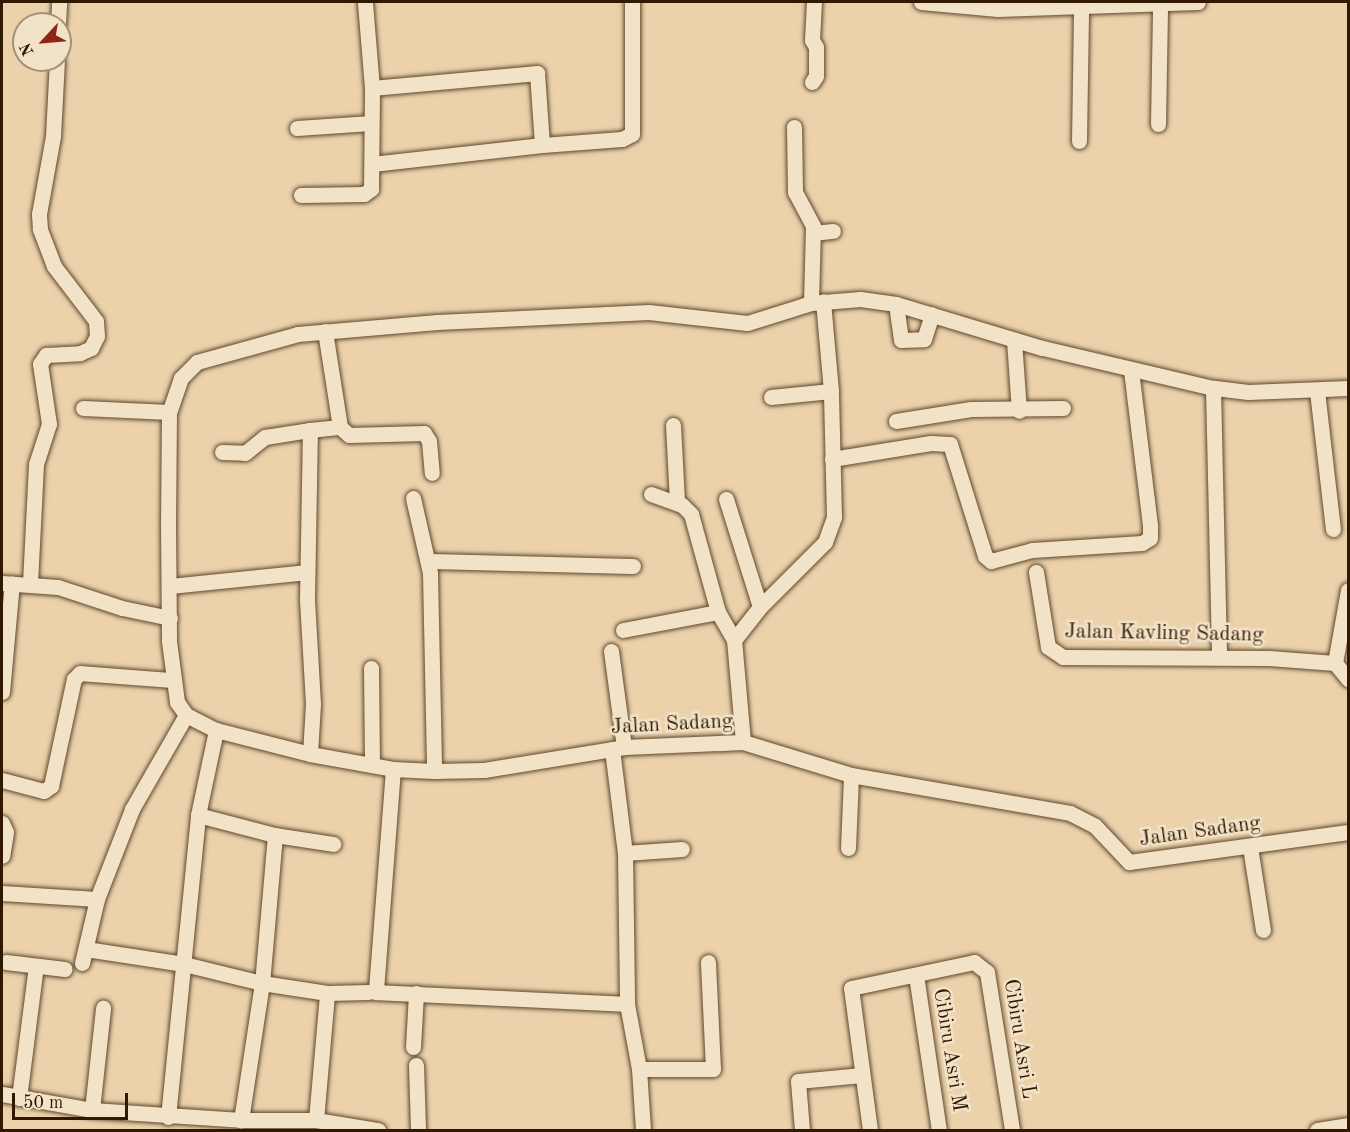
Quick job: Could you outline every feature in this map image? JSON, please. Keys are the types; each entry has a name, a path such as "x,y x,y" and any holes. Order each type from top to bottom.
{"street":[{"path":"301,195 370,192 372,88 365,2"},
{"path":"372,164 542,145 622,139 632,134 632,2"},
{"path":"812,82 816,76 816,47 812,40 814,2"},
{"path":"921,2 971,8 1027,5 1081,7 1198,2"},
{"path":"1158,124 1160,4"},
{"path":"1079,141 1081,7"},
{"path":"30,583 36,464 48,424 40,364 46,355 80,353 90,348 97,336 96,321 54,266 40,229 39,214 49,164 56,72"},
{"path":"372,88 537,74 542,145"},
{"path":"297,128 371,123"},
{"path":"734,640 760,607 825,542 834,517 831,392 817,302 813,233 809,212 795,192 794,127"},
{"path":"813,233 833,231"},
{"path":"368,992 327,993 262,983 184,964 84,956 97,899 132,809 186,715 177,702 172,680 170,412 181,378 197,362 272,339 325,331 649,312 747,323 817,302 860,299 896,304 1014,340 1131,371 1213,388 1317,391 1348,388"},
{"path":"896,304 901,340 924,339 932,314"},
{"path":"325,331 340,427 349,435 424,433 429,441 432,473"},
{"path":"1014,340 1019,411"},
{"path":"832,459 932,443 950,444 985,555 991,561 1032,550 1142,543 1150,538 1150,525 1131,371"},
{"path":"1213,388 1219,656"},
{"path":"1317,391 1333,529"},
{"path":"771,397 831,392"},
{"path":"83,408 170,412"},
{"path":"896,421 971,410 1019,411 1064,408"},
{"path":"673,425 676,502"},
{"path":"222,452 245,453 265,437 340,427"},
{"path":"310,430 307,572 313,704 310,754"},
{"path":"651,494 676,502 691,514 718,612 734,640 743,742"},
{"path":"413,498 429,561 434,771"},
{"path":"726,499 760,607"},
{"path":"429,561 633,566"},
{"path":"170,586 307,572"},
{"name":"Jalan Kavling Sadang","path":"1036,572 1046,638 1054,653 1120,658 1219,656 1335,663"},
{"path":"2,692 7,583 30,583 170,618"},
{"path":"1348,590 1335,663 1348,679"},
{"path":"623,630 718,612"},
{"path":"611,651 626,853 627,1004 639,1069 643,1131"},
{"path":"371,668 372,764"},
{"path":"2,780 44,790 51,786 74,679 80,673 172,680"},
{"name":"Jalan Sadang","path":"186,715 216,730 310,754 393,769 434,771 484,770 618,748 743,742 851,775 1070,813 1095,826 1129,862 1348,832"},
{"path":"168,1117 198,815 216,730"},
{"path":"393,769 376,992 627,1004"},
{"path":"848,848 851,775"},
{"path":"198,815 275,835 333,844"},
{"path":"2,824 6,837 2,856"},
{"path":"242,1120 262,983 275,835"},
{"path":"1250,847 1263,930"},
{"path":"626,853 682,849"},
{"path":"2,893 97,899"},
{"path":"6,962 65,969"},
{"path":"639,1069 713,1069 708,962"},
{"name":"Cibiru Asri L","path":"916,975 974,962 987,972 1012,1131"},
{"path":"19,1098 36,966"},
{"path":"870,1131 851,988 916,975"},
{"name":"Cibiru Asri M","path":"916,975 939,1131"},
{"path":"316,1120 327,993"},
{"path":"413,1047 416,993"},
{"path":"92,1110 103,1008"},
{"path":"416,1065 418,1131"},
{"path":"802,1131 798,1081 862,1075"},
{"path":"2,1094 92,1110 168,1117 316,1120 378,1130"},
{"path":"1327,1129 1348,1125"}]}
